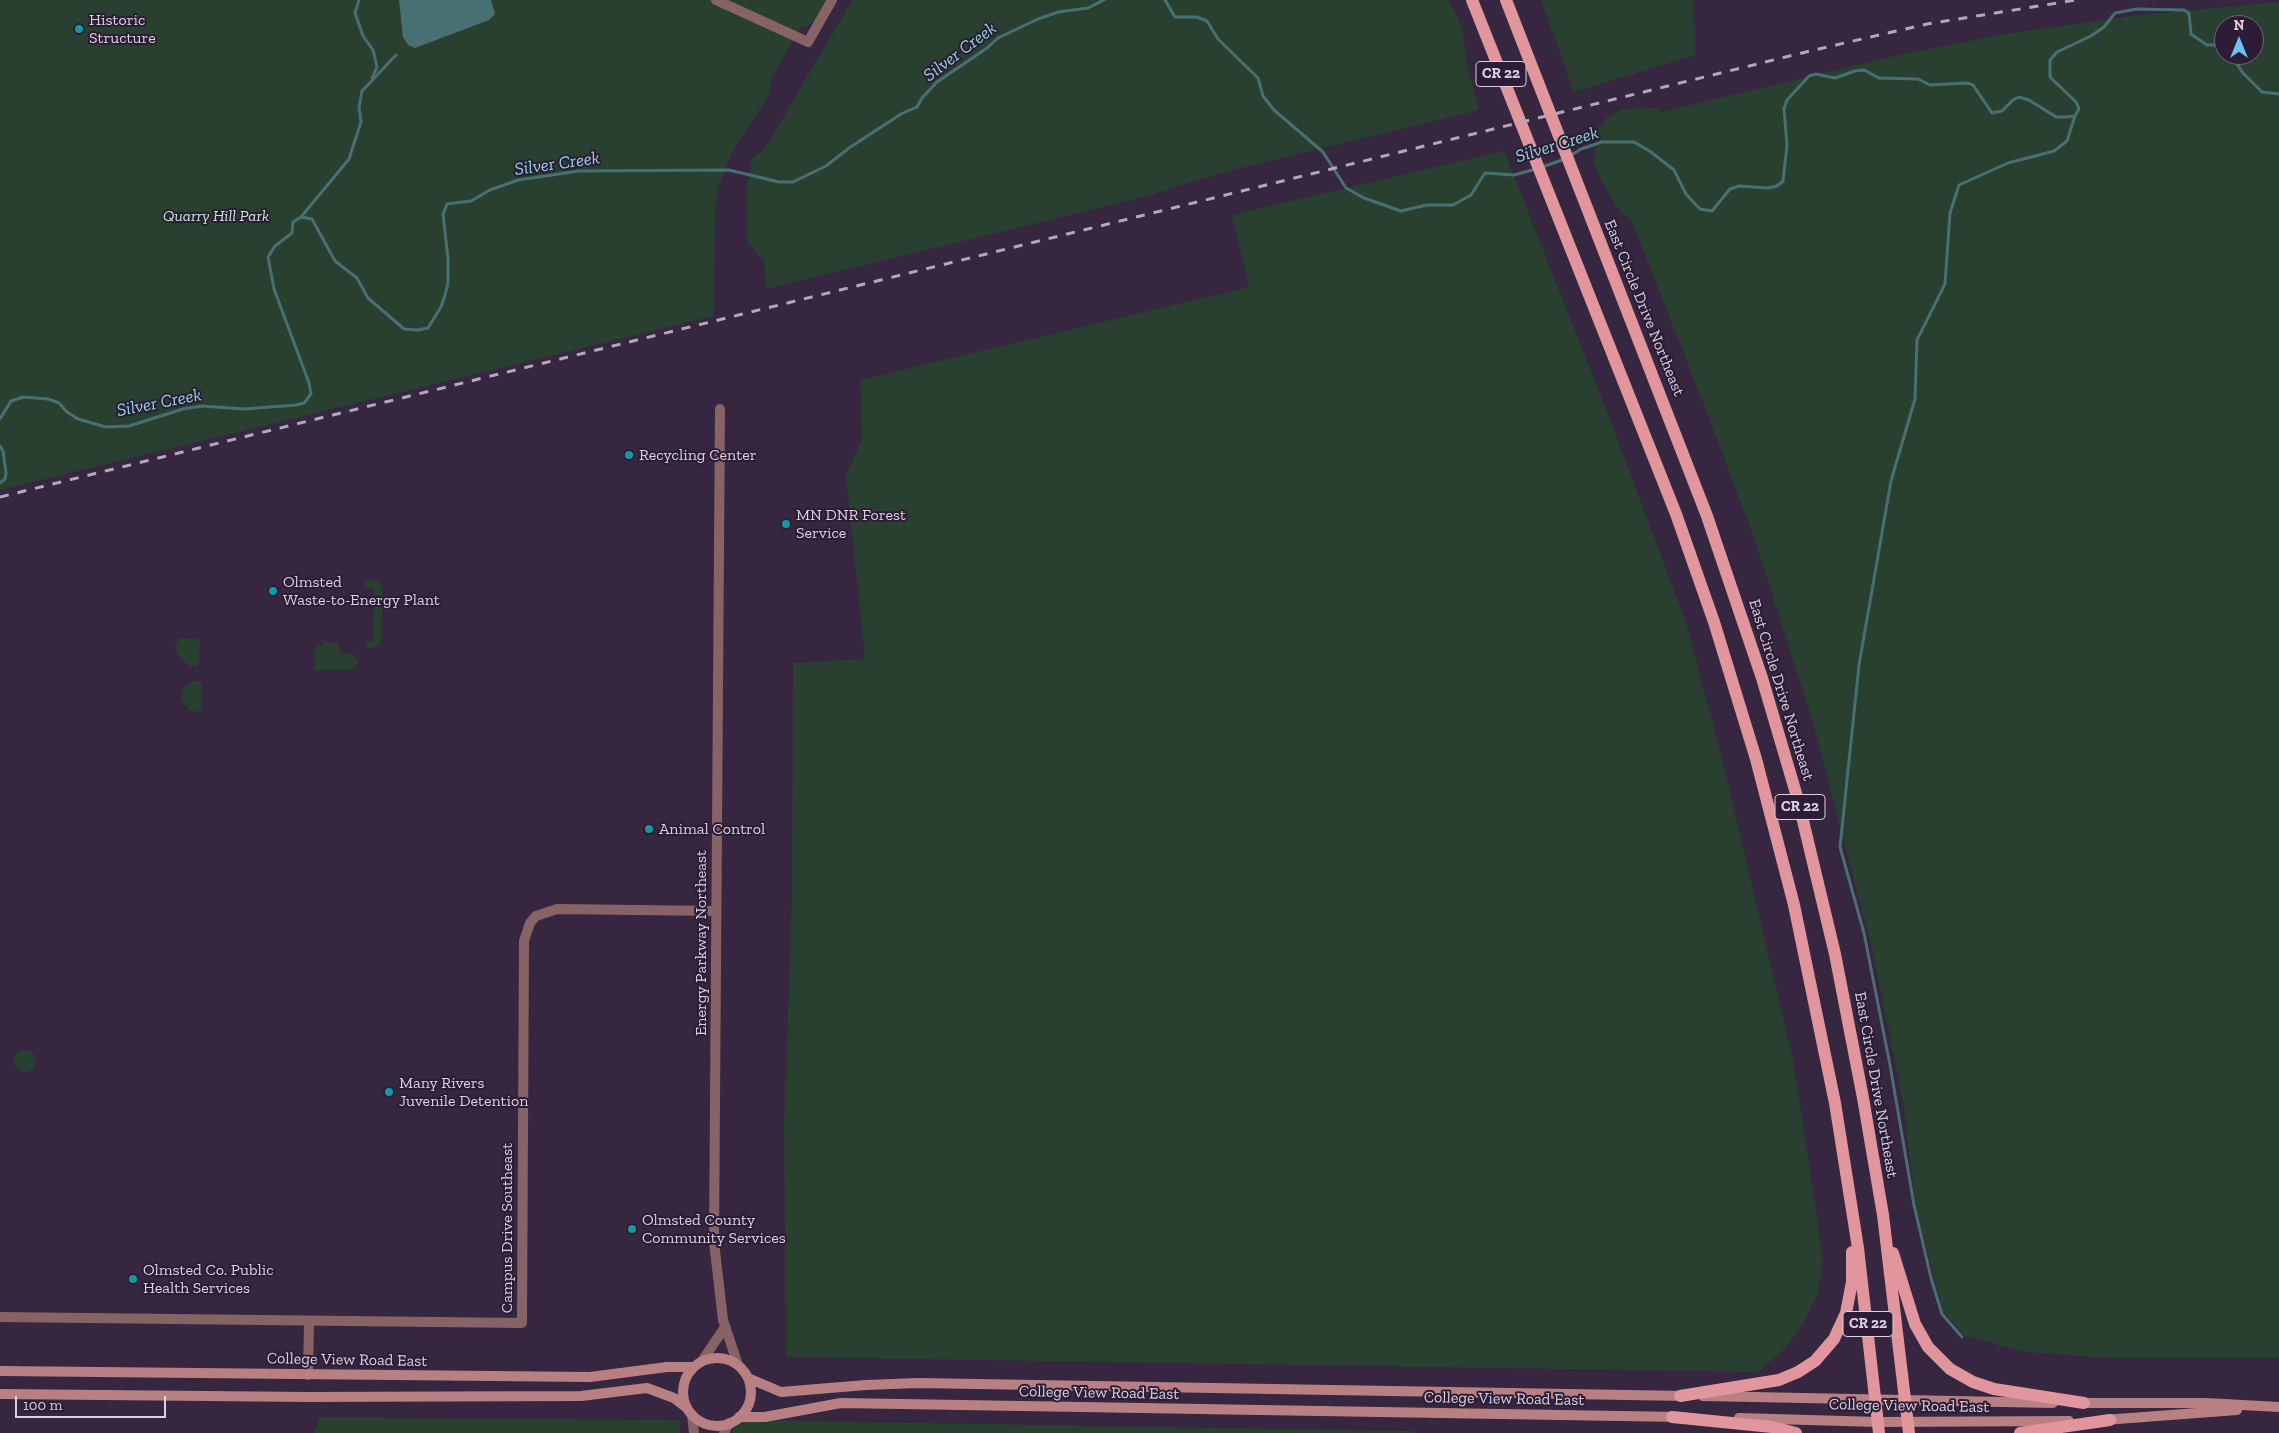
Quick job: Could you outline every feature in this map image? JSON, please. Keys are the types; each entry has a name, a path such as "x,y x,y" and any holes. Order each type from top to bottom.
{"main road":[{"name":"CR 22","path":"1472,0 1676,514 1737,693 1776,828 1819,1019 1849,1185 1879,1427"},
{"name":"East Circle Drive Northeast","path":"1506,0 1677,434 1724,562 1762,678 1798,800 1828,925 1852,1040 1883,1215 1908,1427"},
{"path":"1680,1396 1780,1380 1809,1366 1830,1345 1843,1323 1851,1294 1852,1266 1849,1185"},
{"path":"1883,1215 1915,1324 1939,1360 1963,1378 1986,1387 2084,1403"},
{"path":"0,1394 299,1397 573,1396 647,1388 674,1398 690,1411 709,1425 729,1423 739,1417 750,1399 748,1378 738,1365 726,1359 714,1358 698,1364 683,1386 690,1411"},
{"name":"College View Road East","path":"0,1371 590,1377 698,1364"},
{"name":"College View Road East","path":"748,1378 781,1392 866,1385 927,1384 1876,1401 2206,1403 2274,1407"},
{"name":"College View Road East","path":"739,1417 764,1417 842,1403 1672,1417 1908,1427 2110,1420 2274,1407"},
{"path":"1672,1417 1772,1427 1796,1433"},
{"path":"2020,1433 2110,1420"}],"street":[{"path":"716,0 808,42 832,0"},
{"name":"Energy Parkway Northeast","path":"720,409 714,1242 724,1327 738,1365"},
{"name":"Campus Drive Southeast","path":"0,1317 522,1323 524,946 530,923 541,914 557,909 716,911"},
{"path":"308,1375 309,1321"},
{"path":"698,1364 724,1327"},
{"path":"690,1411 694,1433"},
{"path":"724,1433 729,1423"}],"green space":[{"name":"Quarry Hill Park","path":"0,0 826,0 819,14 809,26 801,27 772,77 768,97 733,151 718,186 715,217 714,316 0,490"},
{"path":"852,0 1448,0 1462,25 1466,60 1479,110 1221,173 1140,198 766,289 764,262 747,242 746,193 752,159 766,147"},
{"path":"1541,0 1694,0 1695,55 1574,92"},
{"path":"2279,2 2279,1358 2106,1358 2026,1352 1965,1336 1943,1311 1916,1208 1903,1102 1872,949 1812,719 1755,541 1708,415 1631,219 1622,214 1603,184 1593,159 1599,140 1594,128 1603,126 1606,118 1623,109 1655,108 1661,112 1899,55 2005,34 2141,15"},
{"path":"1504,151 1613,427 1687,626 1724,767 1793,1060 1815,1203 1823,1263 1818,1293 1804,1323 1783,1351 1757,1372 786,1357 784,1126 792,899 793,663 865,659 846,475 862,439 860,380 1249,287 1232,215"},
{"path":"373,580 380,583 383,589 382,641 375,648 366,648 366,642 373,641 374,589 366,588 364,585 367,581"},
{"path":"180,638 198,639 200,641 198,667 189,666 177,654 175,645"},
{"path":"323,641 339,643 340,652 354,655 358,661 357,666 350,670 314,670 315,645 323,646"},
{"path":"199,681 202,683 201,709 199,712 192,711 183,703 181,697 184,687 191,682"},
{"path":"25,1050 33,1053 36,1061 33,1069 25,1072 17,1069 14,1061 17,1053"},
{"path":"320,1417 680,1420 680,1433 314,1433"},
{"path":"733,1420 1413,1431 1415,1433 733,1433"}],"shaded area":[{"path":"399,0 491,0 495,14 489,20 415,48 408,45 403,37"}],"waterway":[{"path":"359,0 355,13 363,36 373,50 377,67 372,78"},
{"name":"Silver Creek","path":"0,419 11,401 23,397 48,399 59,403 67,412 78,419 106,427 129,426 183,409 202,406 244,409 304,403 311,394 309,383 274,289 268,257 275,246 292,233 293,222 301,217 312,219 335,261 357,278 368,298 404,329 418,330 428,328 441,307 448,283 448,259 443,214 447,204 471,201 490,190 518,180 579,171 729,170 779,182 793,182 826,166 849,148 901,114 917,107 922,98 937,82 987,48 998,38 1038,19 1058,12 1088,8 1104,0"},
{"name":"Silver Creek","path":"1165,0 1175,17 1197,17 1207,21 1218,39 1258,78 1263,96 1274,110 1323,152 1346,188 1364,198 1401,211 1427,205 1453,205 1471,195 1485,173 1514,175 1536,169"},
{"name":"Silver Creek","path":"1570,156 1581,149 1602,142 1634,142 1651,152 1674,170 1686,194 1700,209 1712,211 1730,189 1739,186 1768,188 1777,186 1783,181 1787,145 1784,109 1787,100 1809,76 1816,74 1835,78 1864,70 1879,78 1918,79 1930,85 1967,83 1973,85 1992,113 2002,111 2019,97 2029,100 2056,117 2066,117 2075,116 2079,109 2076,102 2050,77 2050,60 2057,52 2091,36 2104,27 2115,13 2137,9 2184,10 2189,13 2191,34 2207,45 2214,45"},
{"path":"301,217 349,159 361,122 359,107 362,91 396,55"},
{"name":"Silver Creek","path":"2238,65 2262,92 2279,94"},
{"path":"1962,1337 1942,1314 1931,1278 1914,1205 1890,1065 1864,933 1840,847 1859,665 1891,481 1915,399 1917,340 1945,284 1950,213 1959,185 2008,163 2054,151 2067,141 2075,116"},
{"name":"Silver Creek","path":"1542,167 1565,159"},
{"name":"Silver Creek","path":"0,446 3,451 6,473 5,479 0,483"}],"railway":[{"path":"0,497 1810,51 1927,24 2076,0"}],"place":[{"name":"Historic Structure","path":"79,29"},
{"name":"Recycling Center","path":"629,455"},
{"name":"MN DNR Forest Service","path":"786,524"},
{"name":"Olmsted Waste-to-Energy Plant","path":"273,591"},
{"name":"Animal Control","path":"649,829"},
{"name":"Many Rivers Juvenile Detention","path":"389,1092"},
{"name":"Olmsted County Community Services","path":"632,1229"},
{"name":"Olmsted Co. Public Health Services","path":"133,1279"}]}
